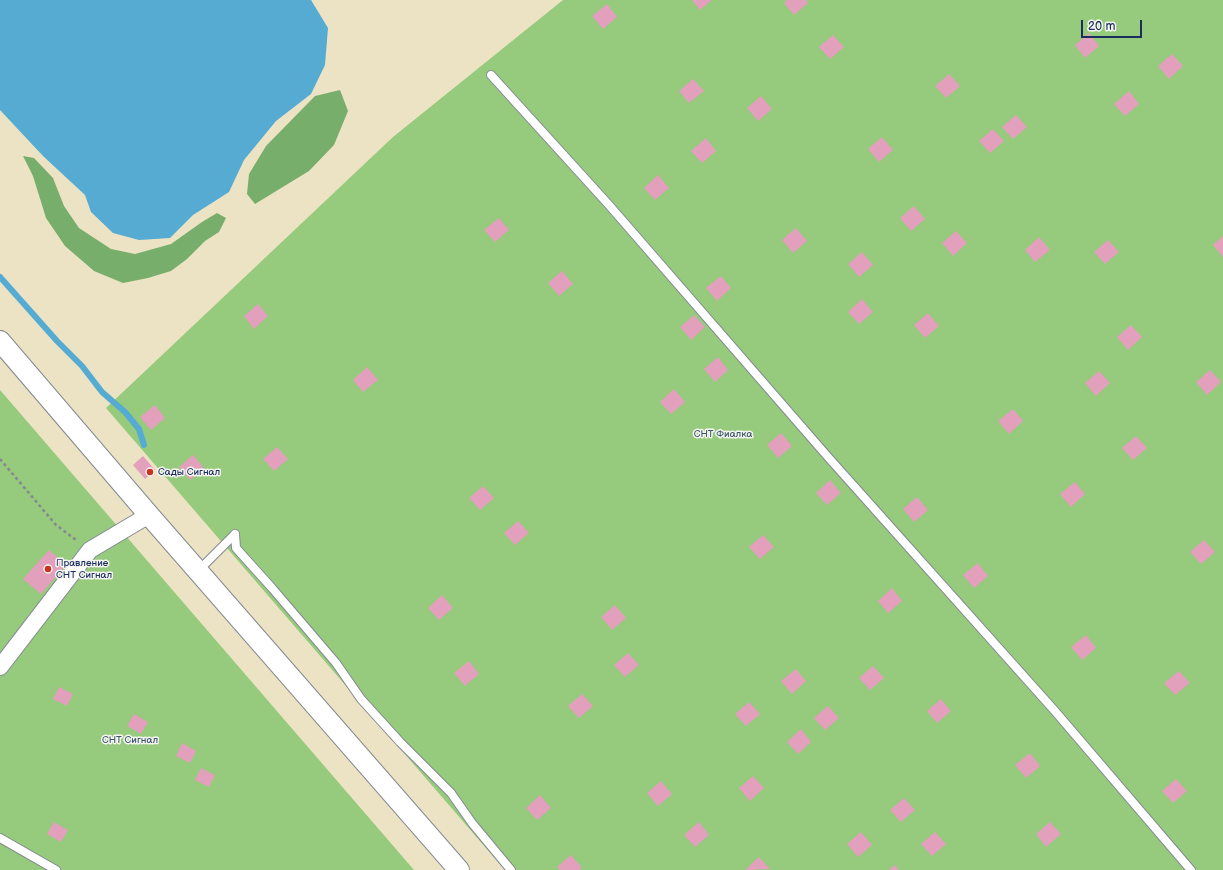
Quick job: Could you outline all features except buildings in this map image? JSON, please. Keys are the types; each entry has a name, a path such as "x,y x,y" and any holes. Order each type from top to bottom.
{"street":[{"path":"0,341 459,870"},
{"path":"0,668 90,550 149,514"}],"lane":[{"path":"491,75 609,205 833,463 1054,710 1191,870"},
{"path":"198,571 235,534 236,548 336,663 361,699 451,793 472,823 511,870"},
{"path":"0,838 56,870"}],"path":[{"path":"0,458 56,525 90,550"}],"green space":[{"name":"СНТ Фиалка","path":"563,0 1223,0 1223,870 505,870 106,408 393,137"},
{"path":"340,90 348,111 334,145 309,171 255,204 247,194 249,174 266,146 315,96"},
{"path":"23,156 34,158 53,178 64,206 79,228 111,249 135,254 171,244 217,213 226,218 219,232 205,241 187,259 171,271 148,278 123,283 94,271 65,246 46,218 33,176"},
{"name":"СНТ Сигнал","path":"0,390 414,870 0,870"}],"water":[{"path":"0,0 311,0 328,28 325,65 311,94 276,121 244,160 229,192 193,215 170,238 139,240 113,233 91,212 85,195 43,156 0,110"}],"waterway":[{"path":"0,277 57,341 82,366 102,392 125,412 139,429 144,445"}],"place":[{"name":"Сады Сигнал","path":"150,472"},
{"name":"Правление СНТ Сигнал","path":"48,569"}]}
